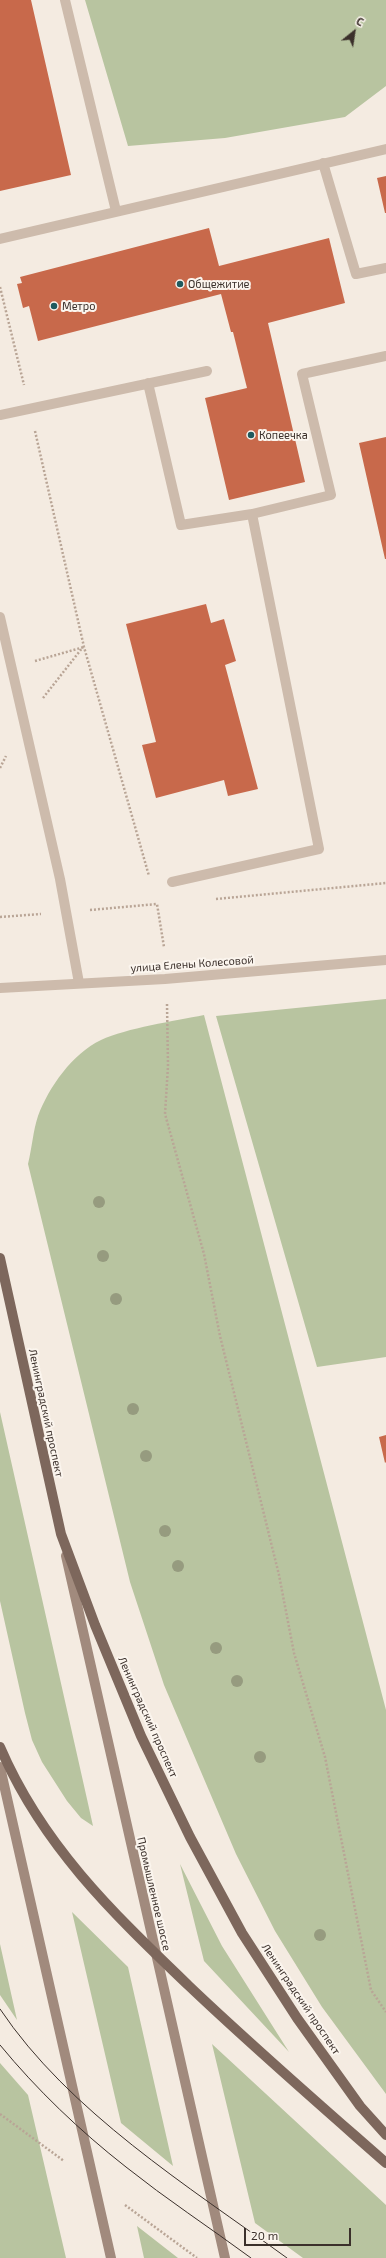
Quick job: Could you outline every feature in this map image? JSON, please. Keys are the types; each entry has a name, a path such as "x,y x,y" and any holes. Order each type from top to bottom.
{"main road":[{"name":"Ленинградский проспект","path":"0,1258 61,1534 95,1625 141,1736 190,1837 242,1933 297,2018 360,2106 386,2135"},
{"name":"Промышленное шоссе","path":"61,1534 155,1954 226,2258"},
{"path":"0,1747 12,1776 38,1821 71,1865 155,1954 256,2050 386,2163"},
{"path":"0,1767 111,2258"}],"street":[{"path":"65,0 116,211"},
{"path":"0,239 386,149"},
{"path":"323,163 356,274 386,268"},
{"path":"148,383 181,525 252,514 331,495 302,374 386,356"},
{"path":"0,415 207,371"},
{"path":"172,882 319,850 252,514"},
{"path":"0,617 63,892 79,983"},
{"name":"улица Елены Колесовой","path":"0,988 165,979 386,960"}],"path":[{"path":"0,287 30,408 84,647 150,881"},
{"path":"12,667 84,647"},
{"path":"212,899 386,883"},
{"path":"155,896 164,947"},
{"path":"157,904 165,903"},
{"path":"167,1004 168,1066 166,1114 204,1254 220,1336 279,1575 294,1653 325,1757 371,1990 386,2012"}],"green space":[{"path":"85,0 386,0 386,86 345,117 225,138 128,146"},
{"path":"386,999 386,1357 317,1367 216,1016"},
{"path":"204,1015 386,1710 386,2094 322,2007 275,1931 236,1854 164,1685 130,1582 28,1164 36,1122 48,1094 63,1072 80,1054 101,1040 124,1032 151,1025"},
{"path":"0,1412 93,1826 81,1818 67,1801 42,1762 32,1740 25,1713 0,1601"},
{"path":"180,1864 222,1946 289,2052 204,1961"},
{"path":"72,1912 128,1967 173,2166 121,2123"},
{"path":"0,1944 17,2020 0,1995"},
{"path":"212,2044 386,2205 386,2258 303,2258 255,2223"},
{"path":"0,2063 28,2095 66,2258 0,2258"},
{"path":"137,2226 178,2258 144,2258"}],"building":[{"path":"0,0 31,0 71,175 0,191"},
{"path":"386,176 386,213 385,213 377,178"},
{"name":"Общежитие","path":"209,228 219,266 329,238 345,303 268,323 305,482 229,500 205,398 247,388 233,332 231,332 221,294 38,341 29,306 23,308 17,284 22,283 20,277"},
{"path":"386,437 386,559 385,559 359,443"},
{"path":"206,604 211,623 224,619 236,661 225,665 258,789 228,796 224,780 156,798 142,745 156,742 126,624"},
{"path":"386,1435 386,1462 385,1463 379,1437"}],"tram line":[{"path":"0,2009 28,2046 60,2081 95,2114 171,2175 287,2258"},
{"path":"0,2045 44,2094 92,2139 156,2190 251,2258"}],"place":[{"name":"Общежитие","path":"180,284"},
{"name":"Метро","path":"54,306"},
{"name":"Копеечка","path":"251,435"}]}
